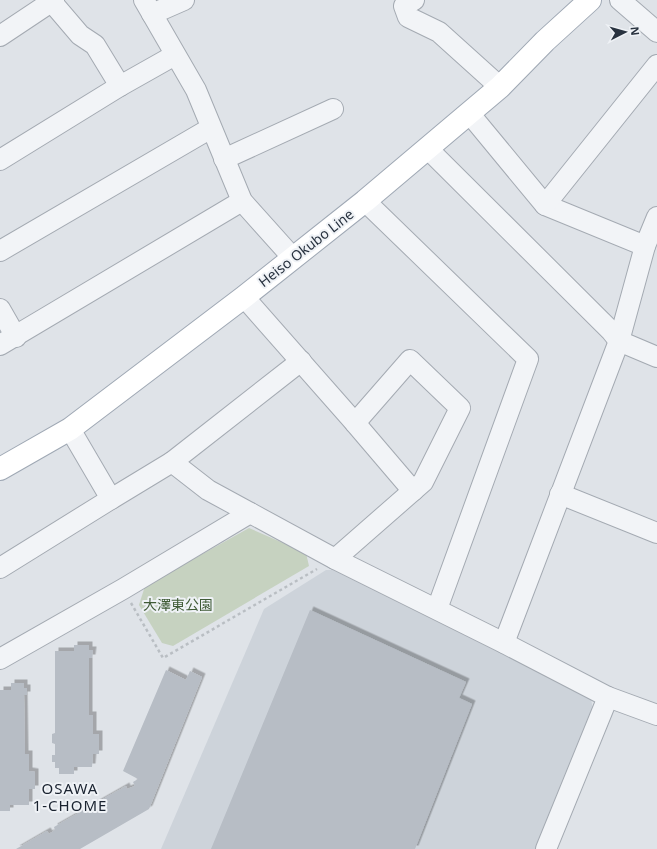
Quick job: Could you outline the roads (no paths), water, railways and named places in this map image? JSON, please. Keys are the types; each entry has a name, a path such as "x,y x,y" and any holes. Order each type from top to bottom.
{"main road":[{"name":"Heiso Okubo Line","path":"0,470 70,429 244,297 365,201 500,87 545,41 590,0"}],"street":[{"path":"184,0 148,7 196,90 242,201 293,258"},
{"path":"414,0 404,6 408,17 439,32 500,87"},
{"path":"620,0 657,32"},
{"path":"0,36 52,1 80,35 95,45 120,86"},
{"path":"0,160 120,86 175,55"},
{"path":"545,205 657,65"},
{"path":"224,159 333,109"},
{"path":"469,113 545,205 645,246"},
{"path":"0,251 211,128"},
{"path":"427,148 611,330 619,342 657,357"},
{"path":"0,309 8,341 242,201"},
{"path":"365,201 528,359 437,609"},
{"path":"504,642 619,342 645,246 657,217"},
{"path":"244,297 413,491"},
{"path":"335,559 424,482 460,408 410,360 355,423"},
{"path":"0,568 172,462 301,361"},
{"path":"70,429 111,499"},
{"path":"172,462 208,490 335,559 504,642 608,697 657,715"},
{"path":"560,494 657,533"},
{"path":"0,659 123,589 250,513"},
{"path":"546,849 608,697"}],"district":[{"name":"OSAWA 1-CHOME","path":"70,798"}],"park label":[{"name":"大澤東公園","path":"178,605"}]}
